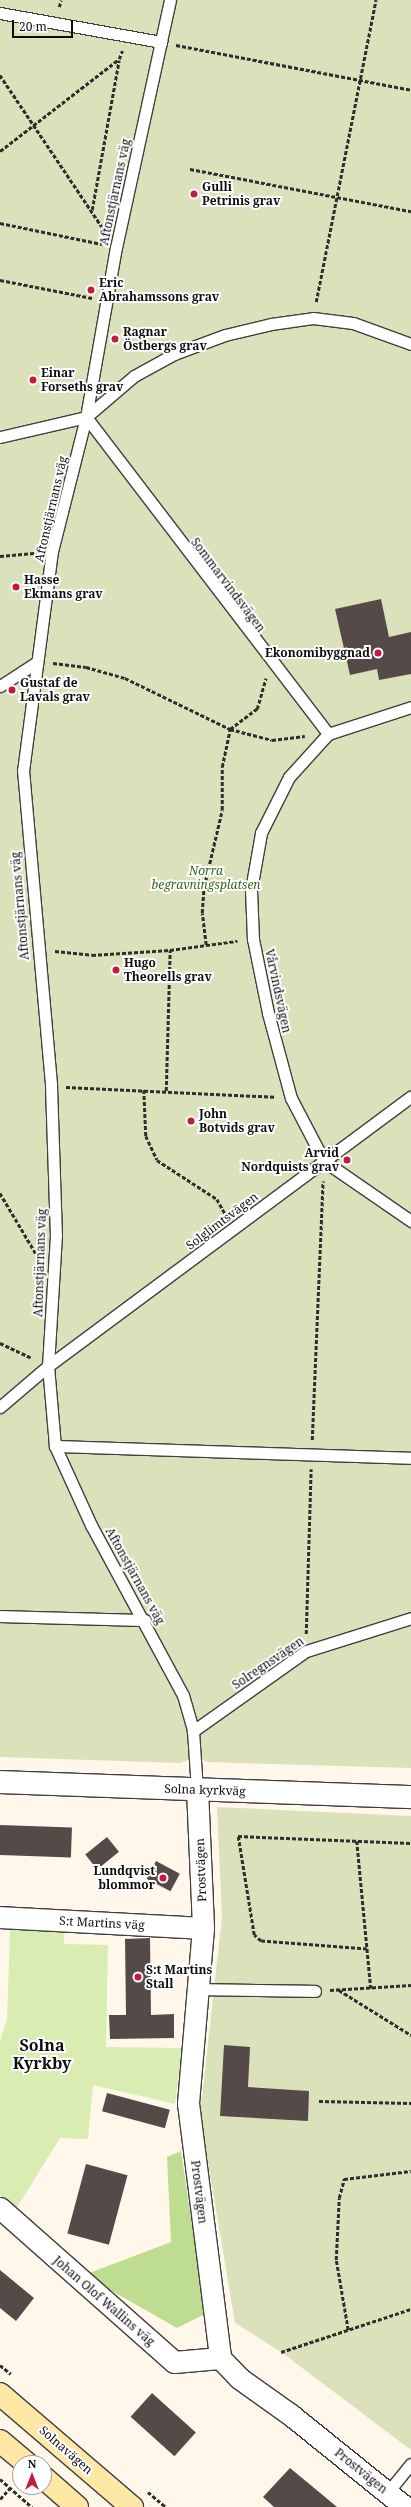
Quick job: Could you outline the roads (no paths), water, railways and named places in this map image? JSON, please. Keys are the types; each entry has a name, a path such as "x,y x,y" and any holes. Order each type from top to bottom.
{"main road":[{"name":"Solnavägen","path":"0,2394 132,2507"},
{"path":"0,2441 17,2455"},
{"path":"52,2485 77,2507"}],"street":[{"name":"Solna kyrkväg","path":"0,1782 411,1798"},
{"name":"Prostvägen","path":"198,1789 203,1928 199,1989 188,2103 220,2358 240,2378 388,2492 405,2507"},
{"name":"S:t Martins väg","path":"0,1917 203,1928"},
{"name":"Johan Olof Wallins väg","path":"0,2208 174,2362 220,2358"}],"lane":[{"name":"Aftonstjärnans väg","path":"170,0 116,247 86,417 52,551 23,770 37,948 52,1086 56,1235 48,1366 55,1446 91,1525 145,1620 183,1695 193,1731 198,1789"},
{"path":"0,13 161,42"},
{"path":"0,437 86,417 134,376 174,354 225,335 313,318 353,323 411,344"},
{"name":"Sommarvindsvägen","path":"86,417 269,659 328,734"},
{"path":"0,686 37,662"},
{"path":"328,734 411,707"},
{"name":"Vårvindsvägen","path":"328,734 289,777 261,834 251,890 253,939 268,1013 291,1098 324,1161 411,1221"},
{"name":"Solglimtsvägen","path":"0,1407 48,1366 411,1096"},
{"path":"55,1446 411,1458"},
{"path":"0,1616 145,1620"},
{"name":"Solregnsvägen","path":"193,1731 306,1651 411,1618"},
{"path":"199,1989 315,1991"},
{"path":"388,2492 411,2464"}],"place":[{"name":"Gulli Petrinis grav","path":"194,194"},
{"name":"Eric Abrahamssons grav","path":"91,290"},
{"name":"Ragnar Östbergs grav","path":"115,339"},
{"name":"Einar Forseths grav","path":"33,380"},
{"name":"Hasse Ekmans grav","path":"16,587"},
{"name":"Ekonomibyggnad","path":"378,653"},
{"name":"Gustaf de Lavals grav","path":"12,690"},
{"name":"Hugo Theorells grav","path":"116,970"},
{"name":"John Botvids grav","path":"191,1121"},
{"name":"Arvid Nordquists grav","path":"347,1160"},
{"name":"Lundqvist blommor","path":"163,1878"},
{"name":"S:t Martins Stall","path":"138,1977"}],"district":[{"name":"Solna Kyrkby","path":"42,2054"}],"park label":[{"name":"Norra begravningsplatsen","path":"206,878"}]}
